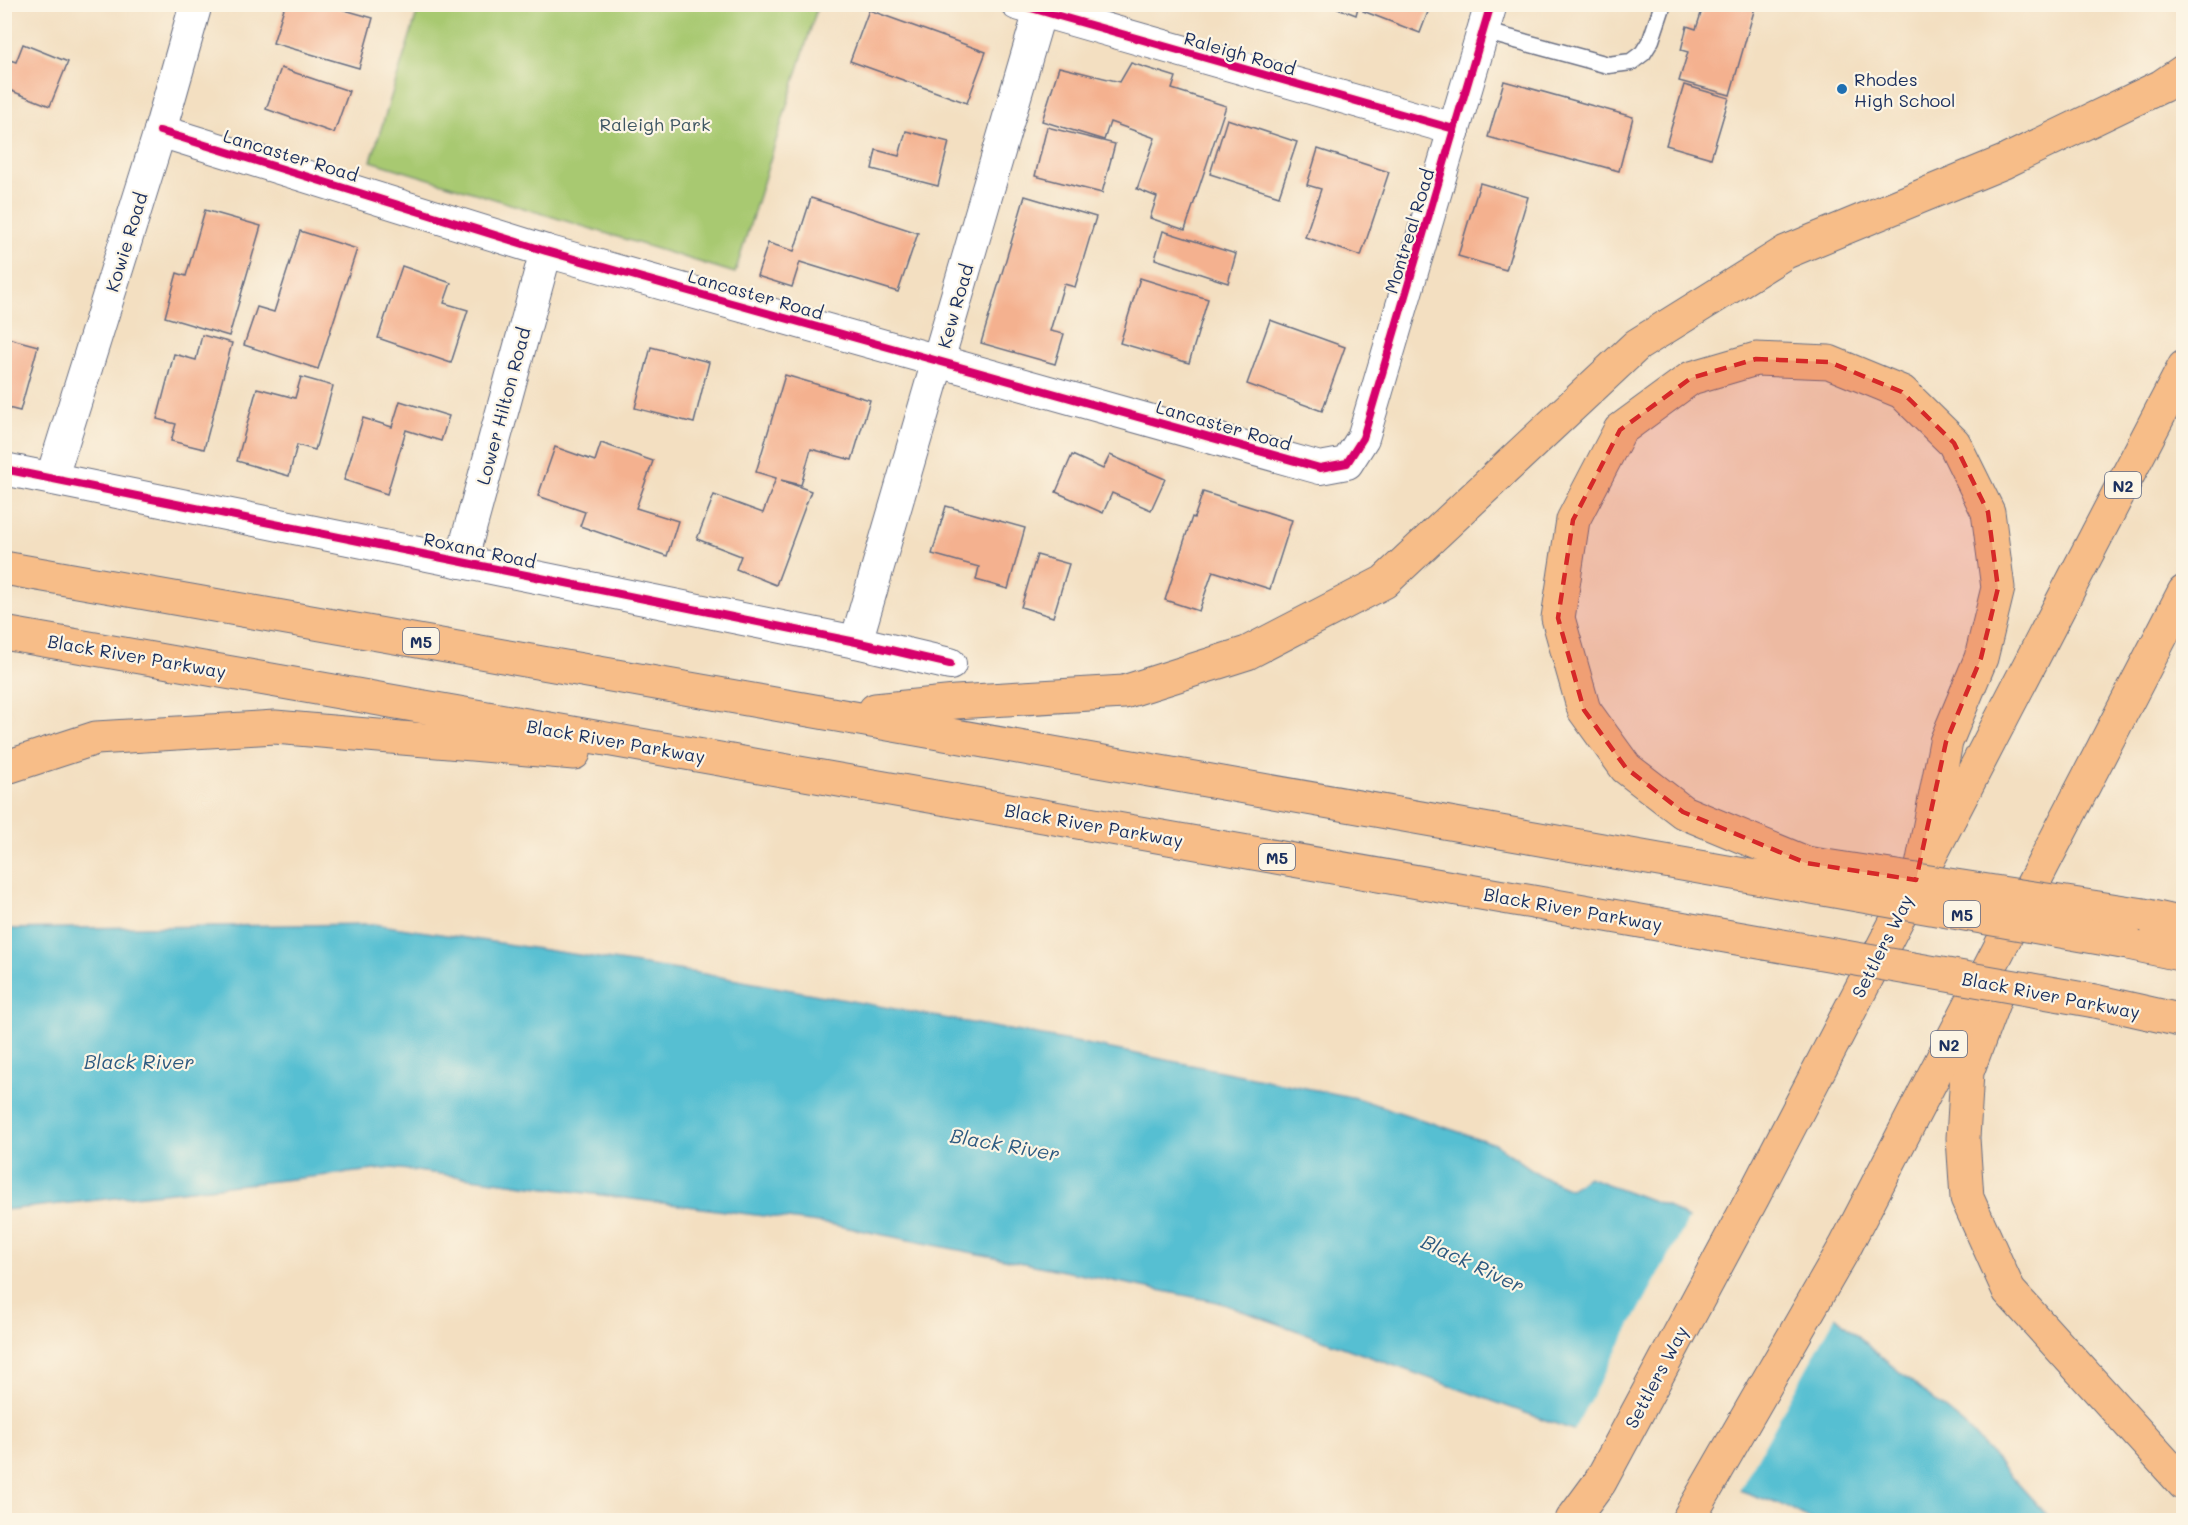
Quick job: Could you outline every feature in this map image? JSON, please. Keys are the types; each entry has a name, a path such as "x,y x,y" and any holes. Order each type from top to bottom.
{"highway":[{"path":"838,714 956,702 1124,692 1247,653 1383,582 1637,345 1786,252 2004,162 2162,86 2184,71"},
{"path":"1921,871 1946,742 1982,658 1998,588 1988,512 1954,443 1902,392 1829,362 1756,359 1691,378 1620,430 1573,520 1558,618 1584,710 1626,768 1683,812 1800,874 2144,915 2184,924"},
{"name":"Settlers Way","path":"1572,1521 1600,1482 1754,1197 2184,367"},
{"name":"M5","path":"4,568 838,714 1800,874 2184,955"},
{"name":"N2","path":"1688,1521 1845,1247 2184,592"},
{"name":"Black River Parkway","path":"4,633 2095,1001 2175,1020"},
{"path":"4,768 96,738 275,727 789,771"},
{"path":"2054,842 1967,1072 1963,1138 1967,1198 2009,1290 2184,1484"}],"street":[{"name":"Kowie Road","path":"52,477 160,131 196,4"},
{"name":"Raleigh Road","path":"1033,7 1454,129"},
{"name":"Kew Road","path":"856,642 939,361 1033,7"},
{"name":"Montreal Road","path":"1347,463 1363,438 1487,18"},
{"name":"Lancaster Road","path":"160,131 546,251 1320,468 1347,463"},
{"name":"Lower Hilton Road","path":"461,562 546,251"},
{"name":"Roxana Road","path":"4,469 856,642 950,664"}],"lane":[{"path":"1487,18 1608,65 1631,62 1643,53 1651,40 1663,4"}],"highlighted area":[{"path":"1756,359 1829,362 1902,392 1954,443 1988,512 1998,588 1981,658 1946,742 1916,880 1806,863 1683,812 1626,768 1584,710 1558,618 1573,520 1620,430 1691,378"}],"green space":[{"name":"Raleigh Park","path":"420,4 818,5 735,273 371,161"}],"water":[{"name":"Black River","path":"374,924 704,974 1086,1044 1356,1098 1495,1144 1543,1177 1570,1189 1588,1177 1667,1206 1820,1302 1875,1352 1965,1425 2051,1520 1812,1520 1792,1509 1218,1302 834,1225 393,1168 5,1210 4,929"}],"pier":[{"path":"1690,1217 1822,1299 1837,1313 1738,1493 1572,1433"}],"building":[{"path":"1327,4 1359,4 1356,15"},
{"path":"1366,4 1431,4 1420,33 1363,11"},
{"path":"1704,4 1756,4 1730,95 1679,81 1688,52 1681,50 1687,26 1696,29"},
{"path":"285,5 327,5 373,18 359,68 273,43"},
{"path":"869,10 986,52 967,103 850,61"},
{"path":"23,44 68,62 50,106 4,88 4,58 16,62"},
{"path":"1131,63 1176,77 1172,89 1226,106 1185,230 1150,218 1157,197 1137,189 1155,138 1110,122 1104,140 1042,121 1059,67 1120,82"},
{"path":"281,68 349,91 334,133 266,109"},
{"path":"1504,81 1633,117 1619,171 1488,137"},
{"path":"1684,85 1729,98 1711,158 1666,145"},
{"path":"1227,119 1297,142 1279,196 1210,174"},
{"path":"1047,127 1115,144 1102,193 1035,176"},
{"path":"906,131 949,142 938,186 872,169 876,150 899,156"},
{"path":"1318,149 1389,172 1361,256 1305,237 1321,189 1307,185"},
{"path":"1480,183 1528,197 1506,270 1458,256"},
{"path":"1025,196 1096,217 1075,287 1064,284 1050,331 1064,334 1055,364 981,343"},
{"path":"811,198 918,233 898,292 800,262 792,287 757,276 768,243 794,251"},
{"path":"205,210 261,226 229,336 165,317 177,273 186,276"},
{"path":"300,231 357,249 318,369 244,345 257,307 274,312"},
{"path":"1163,231 1236,254 1228,283 1155,259"},
{"path":"402,266 451,283 444,303 468,310 451,363 378,338"},
{"path":"1140,278 1208,299 1189,363 1120,343"},
{"path":"1270,320 1345,347 1322,411 1247,384"},
{"path":"202,335 232,343 204,449 171,441 176,424 157,419 174,354 196,360"},
{"path":"4,337 38,346 20,411 4,407"},
{"path":"651,347 709,362 694,423 635,408"},
{"path":"785,375 870,400 852,460 811,449 801,485 781,480 811,491 776,585 736,569 741,556 697,539 714,495 763,513 776,478 756,472"},
{"path":"301,377 333,386 315,450 297,445 289,476 237,461 257,388 295,398"},
{"path":"400,401 449,416 441,441 406,430 387,494 344,480 363,418 392,427"},
{"path":"601,443 653,461 636,508 678,521 667,556 580,526 585,512 538,496 555,447 595,461"},
{"path":"1072,455 1103,469 1110,455 1165,479 1151,510 1112,493 1103,513 1056,492"},
{"path":"1203,492 1292,520 1270,589 1213,571 1199,611 1165,600 1192,517 1194,518"},
{"path":"946,506 1025,528 1008,589 976,580 979,567 932,554"},
{"path":"1037,555 1069,564 1053,617 1021,607"}],"cycle path":[{"path":"1017,4 1454,129"},
{"path":"160,131 546,251 1320,468 1347,463 1363,438 1491,4"},
{"path":"4,469 856,642 950,664"}],"place":[{"name":"Rhodes High School","path":"1842,89"}]}
